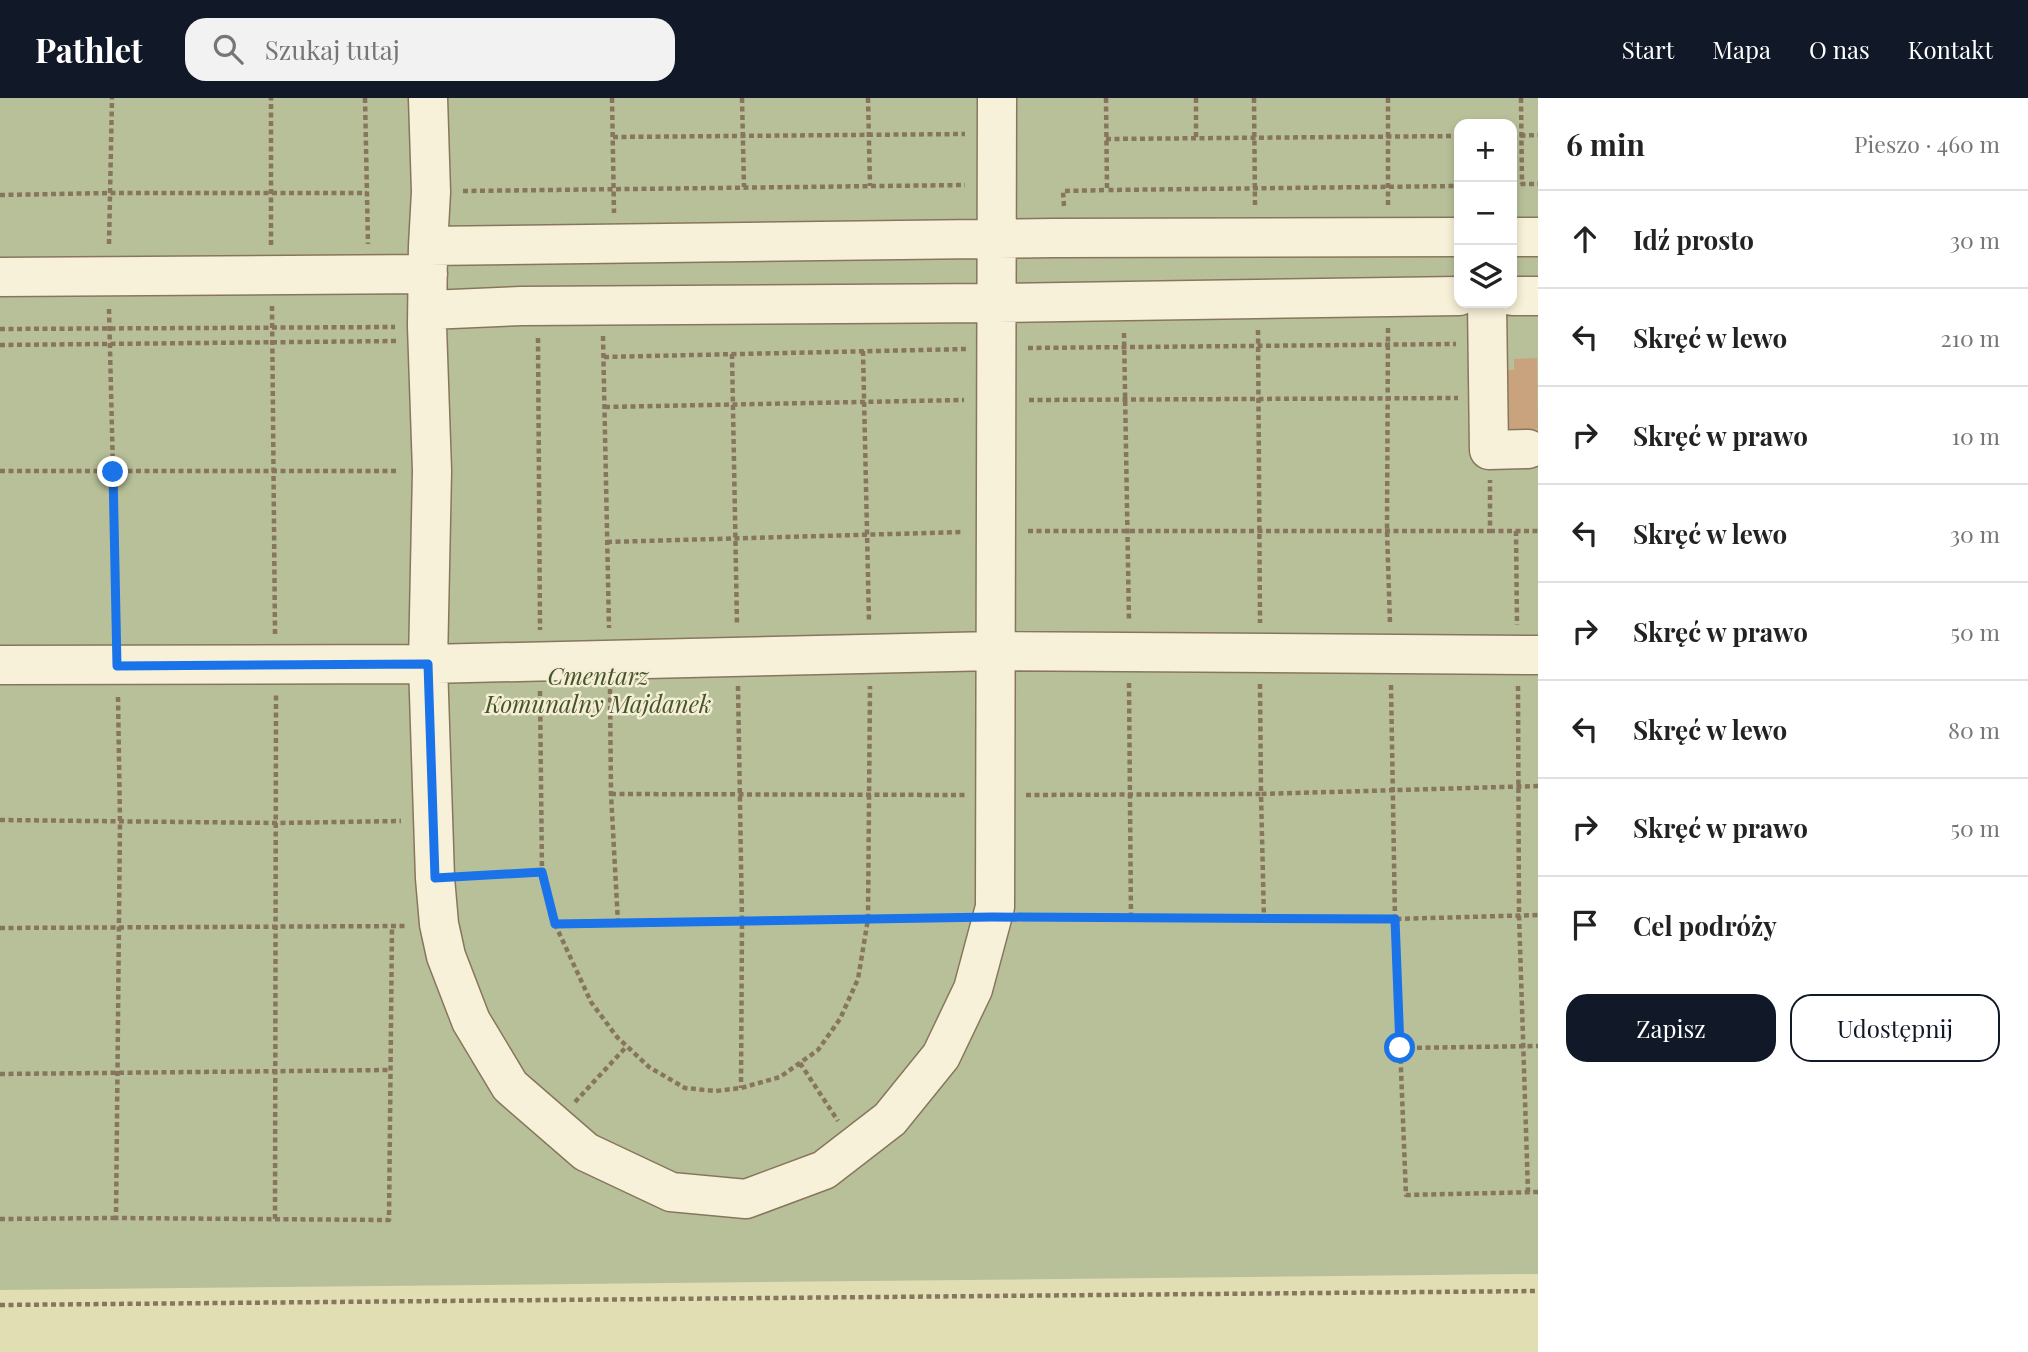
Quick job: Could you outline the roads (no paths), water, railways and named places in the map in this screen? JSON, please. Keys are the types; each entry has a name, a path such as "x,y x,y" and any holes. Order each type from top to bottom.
{"street":[{"path":"428,98 432,471 428,664 435,878 439,924 446,956 471,1021 510,1086 586,1152 671,1192 746,1199 824,1170 890,1119 941,1056 973,989 995,907 997,116"},
{"path":"428,291 519,244 1454,237"},
{"path":"1517,237 1538,237"},
{"path":"519,244 530,306"},
{"path":"0,253 108,265 271,265 368,252 428,291"},
{"path":"0,278 108,265"},
{"path":"271,265 530,306 1454,296"},
{"path":"1517,296 1538,296"},
{"path":"1487,308 1489,450 1528,449"},
{"path":"0,665 428,664 995,651 1528,655"}],"park label":[{"name":"Cmentarz Komunalny Majdanek","path":"598,691"}]}
